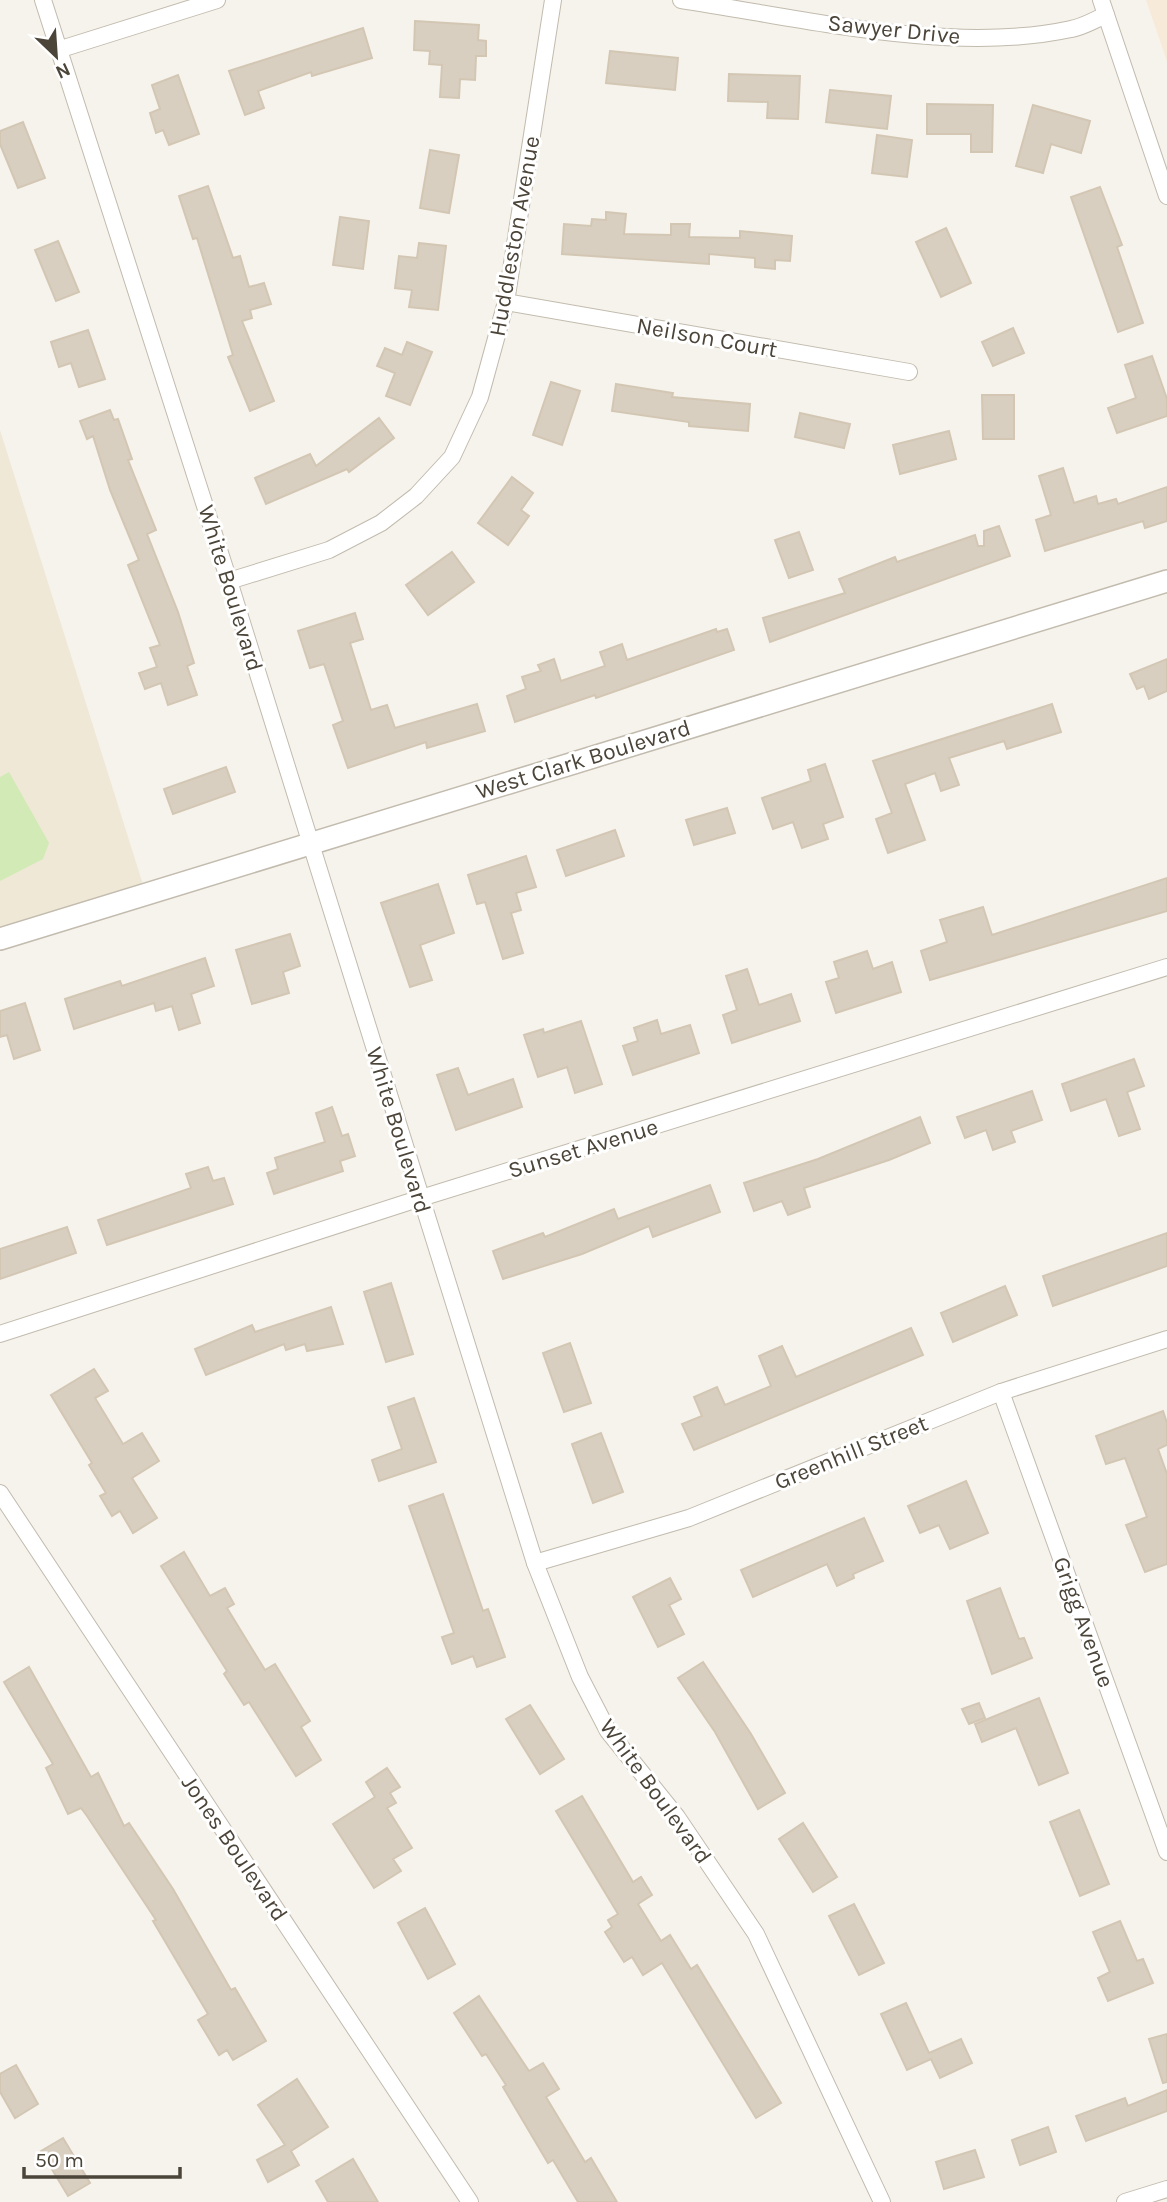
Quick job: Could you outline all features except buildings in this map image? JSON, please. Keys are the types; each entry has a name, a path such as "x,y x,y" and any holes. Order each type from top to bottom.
{"street":[{"name":"White Boulevard","path":"43,0 61,49 229,581 535,1563 580,1677 608,1731 677,1817 756,1934 882,2202"},
{"path":"61,49 217,0"},
{"name":"Huddleston Avenue","path":"229,581 329,550 382,523 416,496 452,457 480,397 506,302 553,0"},
{"name":"Sawyer Drive","path":"681,0 725,3 899,33 971,37 1044,34 1074,29 1103,7"},
{"path":"1103,7 1167,196"},
{"name":"Neilson Court","path":"506,302 909,372"},
{"name":"West Clark Boulevard","path":"0,939 1167,581"},
{"name":"Sunset Avenue","path":"0,1334 421,1198 1167,967"},
{"name":"Greenhill Street","path":"535,1563 689,1518 1001,1392 1167,1339"},
{"name":"Grigg Avenue","path":"1001,1392 1167,1852"},
{"name":"Jones Boulevard","path":"0,1493 470,2202"},
{"path":"1125,2202 1167,2189"}],"shaded area":[{"path":"1146,0 1167,0 1167,61"},
{"path":"0,430 146,894 0,939"}],"green space":[{"path":"9,772 49,843 43,859 0,881 0,777"}]}
